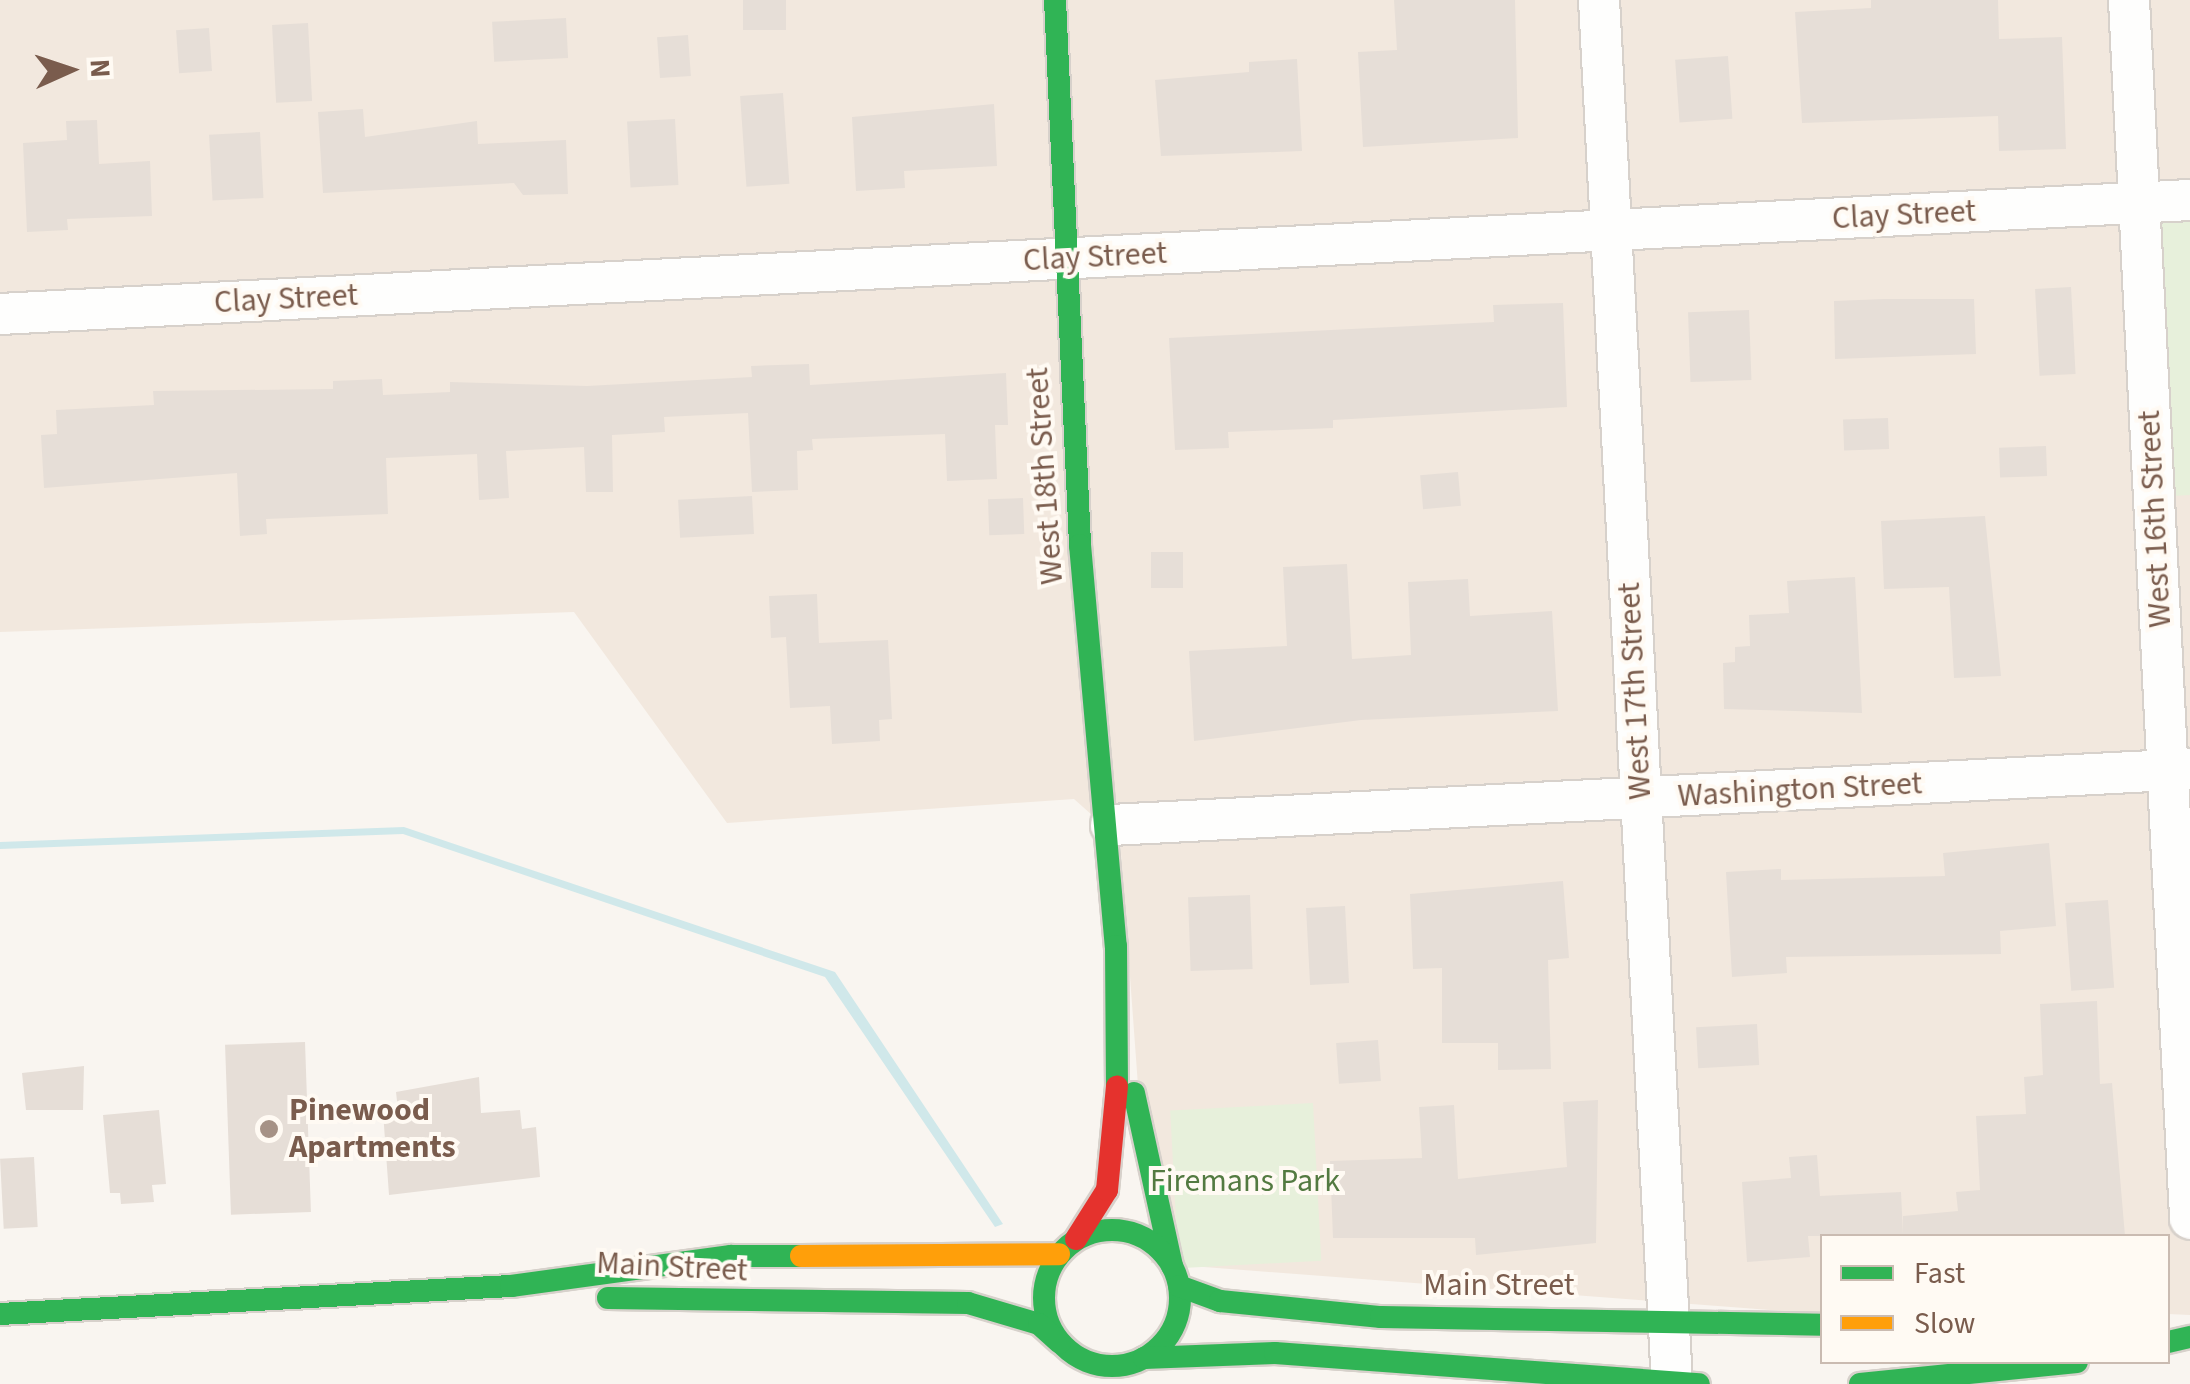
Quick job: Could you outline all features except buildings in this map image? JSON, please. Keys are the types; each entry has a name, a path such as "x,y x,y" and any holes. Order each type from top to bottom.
{"main road":[{"name":"West 18th Street","path":"1055,0 1080,546 1111,825 1118,1123 1108,1190 1067,1246"},
{"name":"West 18th Street","path":"1116,946 1137,1112 1176,1276"},
{"path":"1073,1384 1063,1345 1044,1299 1067,1246 1122,1230 1151,1242 1176,1276 1173,1328 1131,1369"},
{"name":"Main Street","path":"0,1314 511,1286 731,1256 1067,1246"},
{"name":"Main Street","path":"1176,1276 1220,1301 1381,1317 1820,1326"},
{"name":"Main Street","path":"511,1286 755,1305 968,1303 1039,1324 1063,1345"},
{"path":"1063,1345 1101,1365 1131,1369 1275,1352 1685,1383"},
{"path":"1860,1384 2057,1364"}],"street":[{"name":"West 17th Street","path":"1599,0 1668,1320 1685,1383"},
{"name":"West 16th Street","path":"2129,0 2179,770 2190,1218"},
{"name":"Clay Street","path":"0,314 2190,200"},
{"name":"Washington Street","path":"1111,825 2179,770"}],"shaded area":[{"path":"0,0 2190,0 2190,1315 2170,1314 2170,1234 1820,1234 1820,1314 1151,1263 1120,840 1074,799 727,823 574,612 0,632"}],"green space":[{"path":"2190,200 2190,495 2154,497 2140,203"},
{"name":"Firemans Park","path":"1313,1103 1321,1261 1178,1268 1170,1110"}],"water":[{"path":"404,827 835,972 1003,1224 995,1227 825,977 403,834 0,849 0,842"}],"traffic: fast":[{"path":"1055,0 1080,545 1116,946 1117,1086"},
{"path":"1134,1093 1172,1266"},
{"path":"1112,1230 1138,1235 1160,1250 1175,1272 1180,1298 1175,1324 1160,1346 1138,1361 1112,1366 1086,1361 1064,1346 1049,1324 1044,1298 1049,1272 1064,1250 1086,1235 1112,1230"},
{"path":"0,1314 511,1286 731,1256 801,1256"},
{"path":"1179,1286 1220,1301 1381,1317 1820,1325"},
{"path":"608,1298 968,1303 1039,1324 1060,1343"},
{"path":"2170,1342 2190,1337"},
{"path":"1144,1358 1275,1353 1699,1384"},
{"path":"1860,1384 2057,1364"}],"traffic: slow":[{"path":"801,1256 1059,1254"}],"traffic: jam":[{"path":"1076,1239 1107,1190 1117,1086"}],"place":[{"name":"Pinewood Apartments","path":"269,1129"}]}
